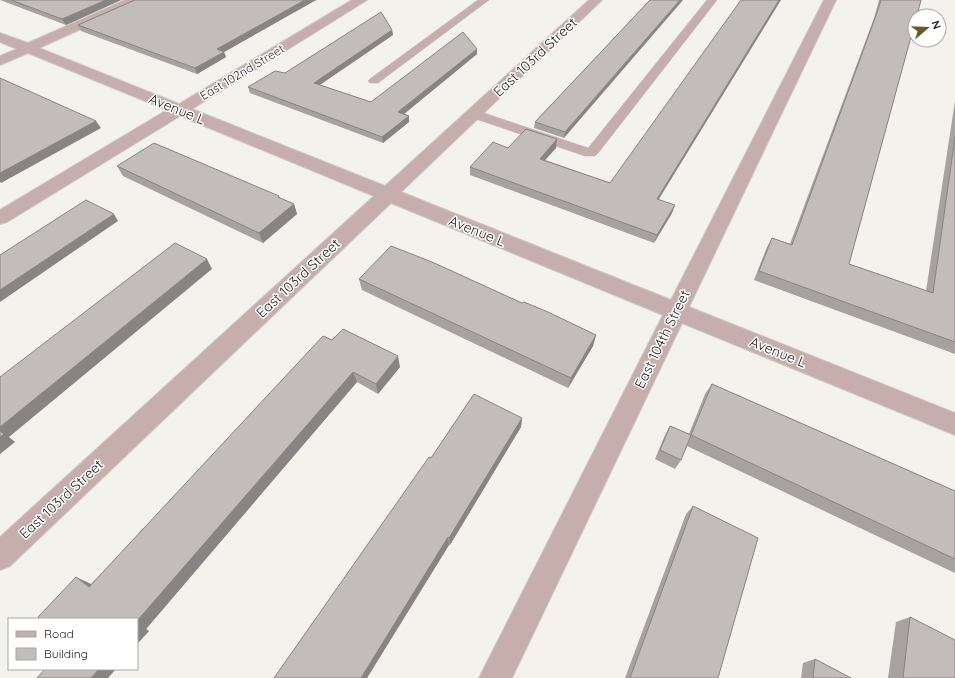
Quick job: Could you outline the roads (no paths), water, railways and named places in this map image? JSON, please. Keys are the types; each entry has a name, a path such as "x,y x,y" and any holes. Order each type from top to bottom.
{"street":[{"path":"0,61 135,0"},
{"name":"East 102nd Street","path":"0,218 361,0"},
{"name":"East 103rd Street","path":"0,556 596,0"},
{"name":"East 104th Street","path":"495,678 830,0"},
{"name":"Avenue L","path":"0,37 955,424"}],"lane":[{"path":"374,81 484,0"},
{"path":"474,114 590,153 595,149 712,0"}]}
